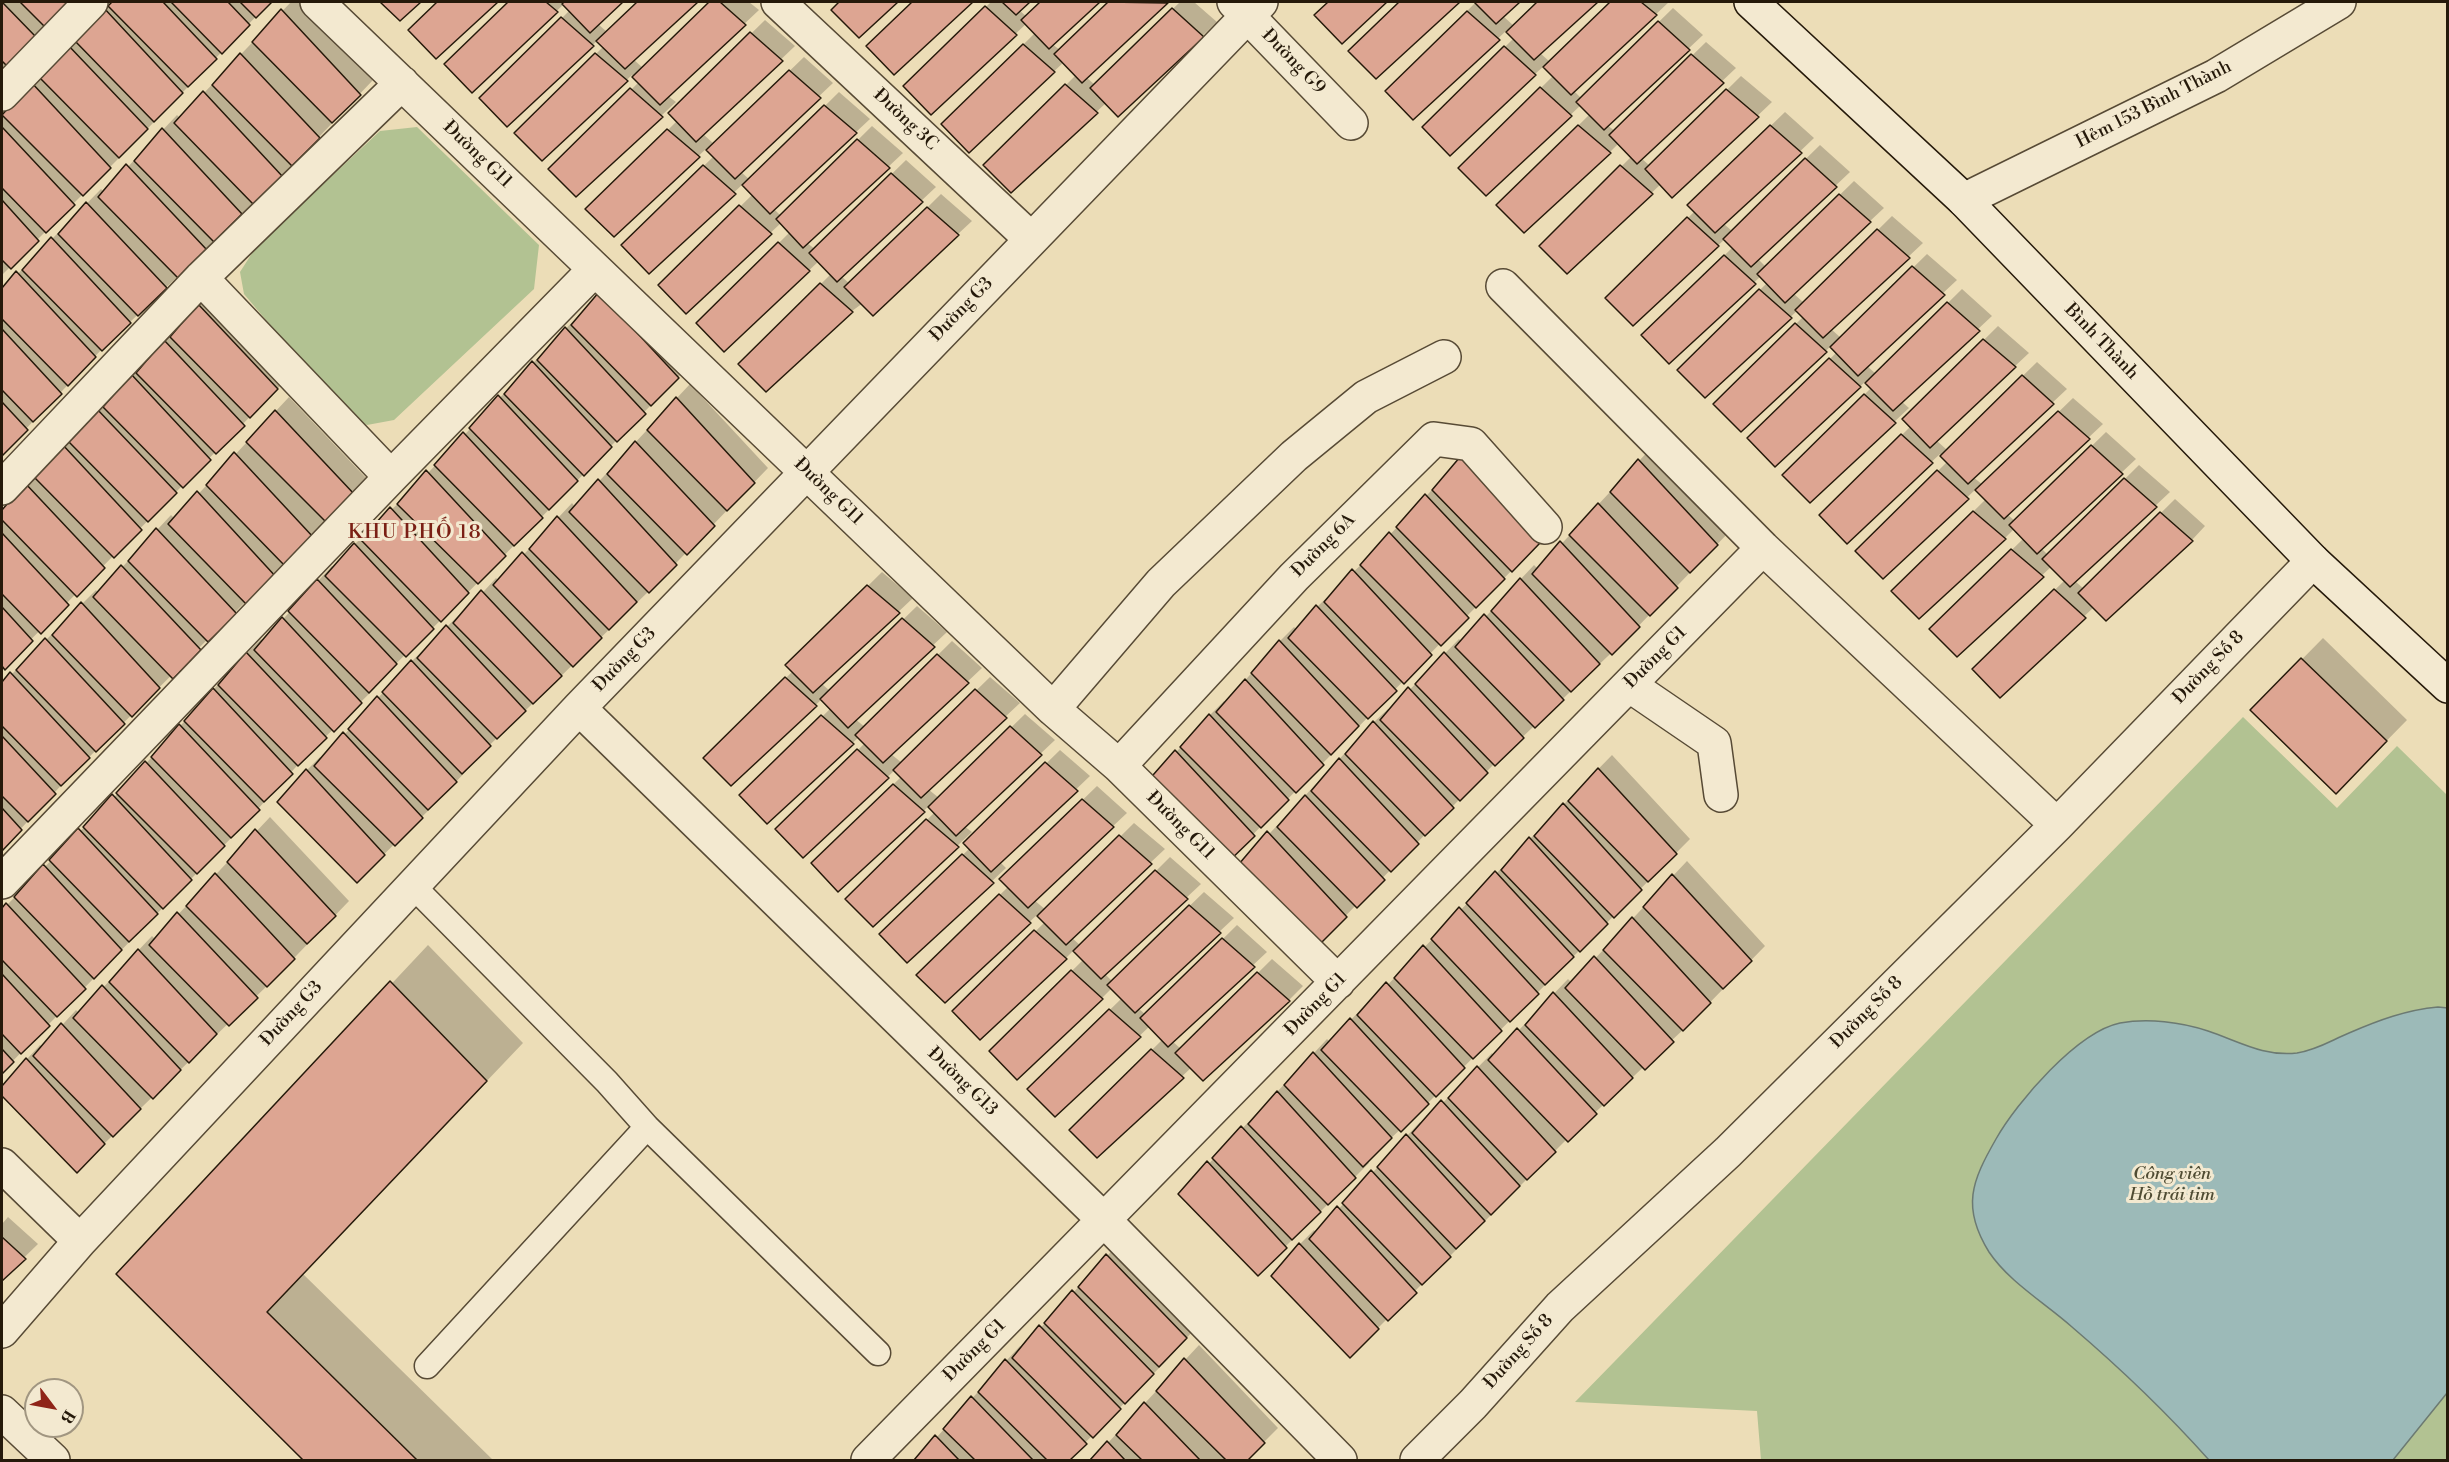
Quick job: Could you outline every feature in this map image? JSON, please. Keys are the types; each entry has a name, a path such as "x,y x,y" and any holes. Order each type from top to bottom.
{"street":[{"path":"2,94 91,2"},
{"name":"Đường G11","path":"317,2 1053,709 1119,766 1338,982"},
{"name":"Đường 3C","path":"778,2 1031,239"},
{"name":"Bình Thành","path":"1751,2 1964,200 2313,561 2448,687"},
{"name":"Hẻm 153 Bình Thành","path":"1964,200 2216,76 2339,2"},
{"name":"Đường G3","path":"2,1331 80,1241 579,708 1031,239 1248,6"},
{"name":"Đường G9","path":"1248,6 1351,123"},
{"path":"2,488 201,278 402,83"},
{"path":"2,882 391,477 595,269"},
{"path":"201,278 391,477"},
{"path":"1503,285 1763,548 2057,825"},
{"path":"1053,709 1161,583 1294,456 1366,397 1444,357"},
{"name":"Đường 6A","path":"1119,766 1294,577 1434,440 1471,444 1545,526"},
{"name":"Đường G1","path":"867,1461 1763,548"},
{"name":"Đường Số 8","path":"1417,1461 1473,1404 1560,1307 1728,1152 2057,825 2313,561"},
{"path":"1629,685 1714,743 1721,795"},
{"name":"Đường G13","path":"579,708 1104,1220 1340,1461"},
{"path":"2,1165 80,1241"},
{"path":"2,1412 53,1461"}],"lane":[{"path":"412,886 607,1083 647,1127 878,1353"},
{"path":"427,1366 647,1127"}],"green space":[{"path":"417,127 539,245 534,289 394,420 367,425 346,415 244,294 240,272 256,247 380,131"},
{"name":"Công viên Hồ trái tim","path":"2243,717 2337,808 2397,746 2447,795 2447,1460 1761,1460 1757,1411 1575,1402"}],"water":[{"path":"2438,1007 2448,1008 2447,1393 2393,1460 2209,1460 2177,1425 2125,1375 2007,1273 1997,1263 1980,1236 1975,1221 1973,1194 1981,1168 1996,1139 2018,1107 2050,1070 2085,1040 2103,1029 2120,1023 2142,1021 2176,1023 2198,1028 2251,1047 2285,1054 2304,1052 2393,1016"}],"building":[{"path":"2,2 36,37 7,66 2,61"},
{"path":"20,2 74,2 47,29"},
{"path":"112,2 163,2 217,59 188,87 108,6"},
{"path":"171,2 228,2 250,25 222,54"},
{"path":"240,2 272,2 256,18"},
{"path":"380,2 421,2 400,21"},
{"path":"437,2 498,2 436,59 408,30"},
{"path":"508,2 546,2 558,12 472,93 444,64"},
{"path":"564,2 623,2 590,33 562,4"},
{"path":"637,2 698,2 625,69 596,41"},
{"path":"709,2 720,2 746,25 660,105 632,77"},
{"path":"839,2 898,2 859,38 831,10"},
{"path":"912,2 973,2 894,75 866,46"},
{"path":"1002,2 1030,2 1016,15"},
{"path":"1040,2 1100,2 1049,49 1021,20"},
{"path":"1108,2 1168,3 1082,83 1054,54"},
{"path":"1328,2 1387,2 1342,44 1314,15"},
{"path":"1399,2 1460,2 1376,79 1348,51"},
{"path":"1474,2 1520,2 1496,24"},
{"path":"1537,2 1598,2 1534,60 1506,32"},
{"path":"1610,2 1641,2 1657,15 1571,95 1543,67"},
{"path":"985,6 1017,35 931,115 903,86"},
{"path":"103,7 183,93 154,122 74,40"},
{"path":"1172,8 1204,37 1118,117 1090,88"},
{"path":"281,9 361,95 332,123 252,42"},
{"path":"1467,11 1500,40 1413,120 1385,91"},
{"path":"561,17 594,46 507,127 479,98"},
{"path":"1658,21 1690,50 1604,130 1576,102"},
{"path":"750,32 783,61 696,142 668,113"},
{"path":"67,44 148,129 119,158 39,77"},
{"path":"1023,44 1055,72 969,153 941,124"},
{"path":"1504,46 1536,75 1450,156 1422,127"},
{"path":"240,53 320,138 292,166 212,85"},
{"path":"595,53 628,81 542,161 514,133"},
{"path":"1691,54 1724,83 1637,164 1609,135"},
{"path":"789,70 821,98 735,179 706,150"},
{"path":"31,82 111,168 83,196 2,115"},
{"path":"1065,84 1098,113 1011,193 983,165"},
{"path":"1540,87 1572,116 1486,196 1458,168"},
{"path":"630,88 663,117 576,197 548,169"},
{"path":"1726,89 1759,117 1672,198 1645,169"},
{"path":"203,91 283,177 254,205 174,123"},
{"path":"824,105 857,133 770,214 742,185"},
{"path":"1578,125 1611,153 1524,233 1496,205"},
{"path":"1770,125 1802,153 1715,233 1687,205"},
{"path":"2,127 75,205 46,233 2,188"},
{"path":"162,128 242,214 214,242 134,161"},
{"path":"667,129 700,157 614,237 585,209"},
{"path":"857,139 890,168 803,248 776,219"},
{"path":"1805,158 1837,187 1751,267 1723,239"},
{"path":"126,164 207,250 178,278 98,197"},
{"path":"703,165 736,194 649,274 621,245"},
{"path":"1620,165 1653,194 1567,274 1539,246"},
{"path":"891,173 923,202 837,282 809,253"},
{"path":"1839,194 1871,222 1785,303 1757,274"},
{"path":"2,200 39,241 11,269 2,260"},
{"path":"86,202 167,288 138,316 58,234"},
{"path":"739,205 772,234 686,314 658,285"},
{"path":"927,207 959,235 873,316 844,287"},
{"path":"1687,217 1719,246 1633,326 1605,298"},
{"path":"1877,229 1910,258 1823,338 1795,310"},
{"path":"51,237 131,323 102,351 22,270"},
{"path":"778,242 810,271 724,352 696,323"},
{"path":"1724,255 1756,284 1669,364 1641,335"},
{"path":"1912,266 1945,295 1858,376 1830,347"},
{"path":"16,271 96,357 68,386 2,319 2,288"},
{"path":"820,283 853,312 766,392 738,364"},
{"path":"1759,289 1792,318 1705,398 1677,370"},
{"path":"599,292 679,378 651,406 571,325"},
{"path":"1947,302 1980,331 1893,411 1865,383"},
{"path":"198,304 278,389 250,418 170,337"},
{"path":"1795,323 1827,352 1741,432 1713,404"},
{"path":"565,327 646,414 617,442 537,360"},
{"path":"2,329 62,394 33,422 2,390"},
{"path":"1983,339 2016,367 1930,448 1902,419"},
{"path":"164,340 245,426 216,454 136,373"},
{"path":"1829,358 1861,387 1775,467 1747,438"},
{"path":"532,361 612,447 584,476 504,394"},
{"path":"131,374 211,460 183,488 103,407"},
{"path":"2022,375 2054,404 1968,484 1940,456"},
{"path":"1864,394 1896,423 1810,503 1782,475"},
{"path":"498,395 578,481 549,510 469,428"},
{"path":"676,397 755,483 727,511 647,430"},
{"path":"2,402 28,430 2,456"},
{"path":"96,408 177,493 148,522 68,441"},
{"path":"275,410 355,495 327,523 246,442"},
{"path":"2058,411 2090,439 2004,519 1975,490"},
{"path":"463,432 543,518 514,546 434,465"},
{"path":"1901,434 1933,463 1847,544 1819,515"},
{"path":"635,441 715,526 687,555 607,474"},
{"path":"62,444 142,530 114,558 34,477"},
{"path":"2091,445 2123,474 2037,554 2009,525"},
{"path":"234,452 314,538 286,567 206,485"},
{"path":"1460,457 1540,543 1512,572 1432,490"},
{"path":"1638,459 1718,545 1690,573 1610,492"},
{"path":"426,470 506,556 478,584 397,504"},
{"path":"1937,470 1969,499 1883,579 1855,551"},
{"path":"2124,478 2157,507 2070,587 2042,559"},
{"path":"598,479 677,565 649,593 569,512"},
{"path":"25,483 105,568 77,597 2,520 2,510"},
{"path":"197,491 277,578 248,606 168,524"},
{"path":"1425,494 1505,579 1476,608 1396,527"},
{"path":"1598,503 1678,588 1650,616 1569,535"},
{"path":"390,507 469,593 441,622 361,540"},
{"path":"1973,511 2006,539 1919,619 1891,591"},
{"path":"2160,512 2193,541 2106,621 2078,593"},
{"path":"557,516 637,602 609,630 529,549"},
{"path":"156,528 237,614 208,642 128,561"},
{"path":"1389,532 1469,618 1441,646 1360,565"},
{"path":"2,533 69,605 41,634 2,594"},
{"path":"1560,541 1640,627 1612,655 1532,574"},
{"path":"354,543 434,629 406,657 325,576"},
{"path":"2011,549 2044,577 1957,657 1929,629"},
{"path":"522,552 602,638 573,667 493,585"},
{"path":"121,565 201,650 173,679 93,597"},
{"path":"1352,569 1432,655 1404,684 1324,602"},
{"path":"1520,578 1600,664 1571,692 1491,611"},
{"path":"317,579 397,664 369,693 288,611"},
{"path":"867,585 900,613 813,693 785,665"},
{"path":"2054,589 2086,618 2000,698 1972,669"},
{"path":"481,590 562,676 533,704 453,623"},
{"path":"81,602 160,688 132,717 52,635"},
{"path":"1316,605 1397,691 1368,719 1288,638"},
{"path":"2,607 33,641 5,670 2,666"},
{"path":"1484,614 1564,700 1535,728 1455,647"},
{"path":"282,617 362,703 334,732 254,650"},
{"path":"902,618 935,647 848,728 820,699"},
{"path":"446,625 526,711 497,739 417,658"},
{"path":"45,638 125,724 96,752 16,670"},
{"path":"1279,640 1359,726 1331,755 1251,673"},
{"path":"246,652 327,738 298,766 218,685"},
{"path":"1444,652 1524,738 1495,766 1415,684"},
{"path":"937,654 969,683 883,763 855,735"},
{"path":"2301,658 2387,741 2336,794 2250,710"},
{"path":"411,660 491,746 462,774 382,692"},
{"path":"10,672 90,758 61,786 2,726 2,682"},
{"path":"785,677 817,706 731,786 703,758"},
{"path":"1245,679 1324,765 1296,793 1216,712"},
{"path":"1408,687 1488,773 1460,801 1380,720"},
{"path":"213,688 293,774 264,802 184,721"},
{"path":"975,689 1007,718 921,798 893,770"},
{"path":"377,696 457,782 428,810 348,729"},
{"path":"1209,714 1289,800 1261,828 1180,747"},
{"path":"821,715 854,744 767,824 739,795"},
{"path":"1373,721 1454,808 1425,836 1345,754"},
{"path":"179,724 260,810 231,838 151,757"},
{"path":"1010,726 1042,755 956,836 928,807"},
{"path":"343,732 423,818 395,846 314,766"},
{"path":"2,736 56,794 28,822 2,796"},
{"path":"857,749 889,778 803,858 775,829"},
{"path":"1175,750 1255,836 1226,864 1146,783"},
{"path":"1339,758 1419,844 1391,872 1311,791"},
{"path":"145,761 225,846 197,874 116,793"},
{"path":"1045,762 1078,791 991,872 963,843"},
{"path":"1598,768 1677,854 1648,882 1568,801"},
{"path":"306,769 385,855 357,883 277,802"},
{"path":"893,784 925,812 838,892 811,863"},
{"path":"112,794 192,880 163,909 83,827"},
{"path":"1305,795 1385,880 1357,908 1277,827"},
{"path":"1082,799 1114,827 1028,908 999,879"},
{"path":"1563,803 1642,890 1614,918 1534,836"},
{"path":"2,808 22,830 2,851"},
{"path":"926,819 959,847 873,927 845,899"},
{"path":"78,828 158,914 129,942 49,860"},
{"path":"255,829 336,916 307,944 227,862"},
{"path":"1267,831 1347,917 1319,945 1239,864"},
{"path":"1119,835 1152,864 1066,945 1037,916"},
{"path":"1529,837 1608,924 1580,952 1501,870"},
{"path":"962,854 994,883 907,963 879,934"},
{"path":"43,864 122,950 94,979 14,897"},
{"path":"1155,870 1188,899 1101,979 1073,951"},
{"path":"1495,871 1574,957 1545,985 1466,903"},
{"path":"215,873 295,959 267,987 186,906"},
{"path":"1672,874 1752,961 1723,989 1643,907"},
{"path":"999,894 1031,923 945,1003 916,975"},
{"path":"6,903 86,989 57,1017 2,960 2,908"},
{"path":"1189,905 1221,933 1135,1013 1107,985"},
{"path":"1459,907 1539,994 1510,1022 1431,939"},
{"path":"177,912 258,998 229,1026 149,945"},
{"path":"1632,917 1711,1003 1683,1031 1603,950"},
{"path":"1034,930 1067,959 980,1040 952,1011"},
{"path":"1222,938 1255,967 1168,1047 1140,1018"},
{"path":"1423,945 1502,1031 1473,1059 1394,978"},
{"path":"138,949 217,1034 189,1063 109,982"},
{"path":"1594,956 1674,1042 1645,1070 1565,988"},
{"path":"1071,970 1103,999 1017,1080 989,1051"},
{"path":"1257,972 1290,1001 1203,1081 1175,1053"},
{"path":"2,974 50,1026 21,1054 2,1034"},
{"path":"390,981 487,1081 267,1312 417,1460 303,1460 116,1274"},
{"path":"1386,982 1465,1068 1436,1097 1357,1015"},
{"path":"102,985 181,1070 153,1099 73,1018"},
{"path":"1553,992 1633,1078 1604,1106 1525,1025"},
{"path":"1109,1009 1141,1037 1055,1117 1027,1089"},
{"path":"1350,1018 1429,1104 1401,1132 1321,1050"},
{"path":"61,1023 141,1109 113,1137 33,1056"},
{"path":"1517,1028 1597,1114 1568,1142 1488,1060"},
{"path":"2,1049 14,1062 2,1074"},
{"path":"1151,1049 1184,1078 1097,1158 1069,1130"},
{"path":"1313,1052 1392,1138 1363,1167 1284,1085"},
{"path":"26,1058 105,1144 77,1173 2,1096 2,1086"},
{"path":"1477,1066 1556,1152 1527,1180 1448,1098"},
{"path":"1277,1091 1356,1178 1328,1205 1248,1124"},
{"path":"1441,1100 1520,1186 1491,1215 1412,1133"},
{"path":"1241,1126 1321,1212 1292,1240 1212,1158"},
{"path":"1406,1134 1485,1221 1456,1249 1377,1167"},
{"path":"1207,1161 1287,1248 1258,1276 1178,1194"},
{"path":"1371,1170 1451,1257 1422,1285 1342,1203"},
{"path":"1337,1206 1417,1293 1388,1321 1309,1239"},
{"path":"2,1237 26,1259 2,1281"},
{"path":"1299,1243 1379,1329 1350,1358 1271,1276"},
{"path":"1106,1254 1187,1338 1159,1367 1078,1287"},
{"path":"1072,1290 1154,1374 1125,1404 1044,1323"},
{"path":"1039,1325 1121,1409 1093,1438 1012,1358"},
{"path":"1184,1358 1265,1443 1248,1460 1226,1460 1156,1391"},
{"path":"1005,1359 1087,1444 1070,1460 1047,1460 978,1392"},
{"path":"971,1396 1033,1460 975,1460 943,1429"},
{"path":"1144,1402 1200,1460 1142,1460 1116,1435"},
{"path":"935,1435 959,1460 914,1460"},
{"path":"1107,1441 1125,1460 1090,1460"}],"district":[{"name":"KHU PHỐ 18","path":"415,533"}]}
